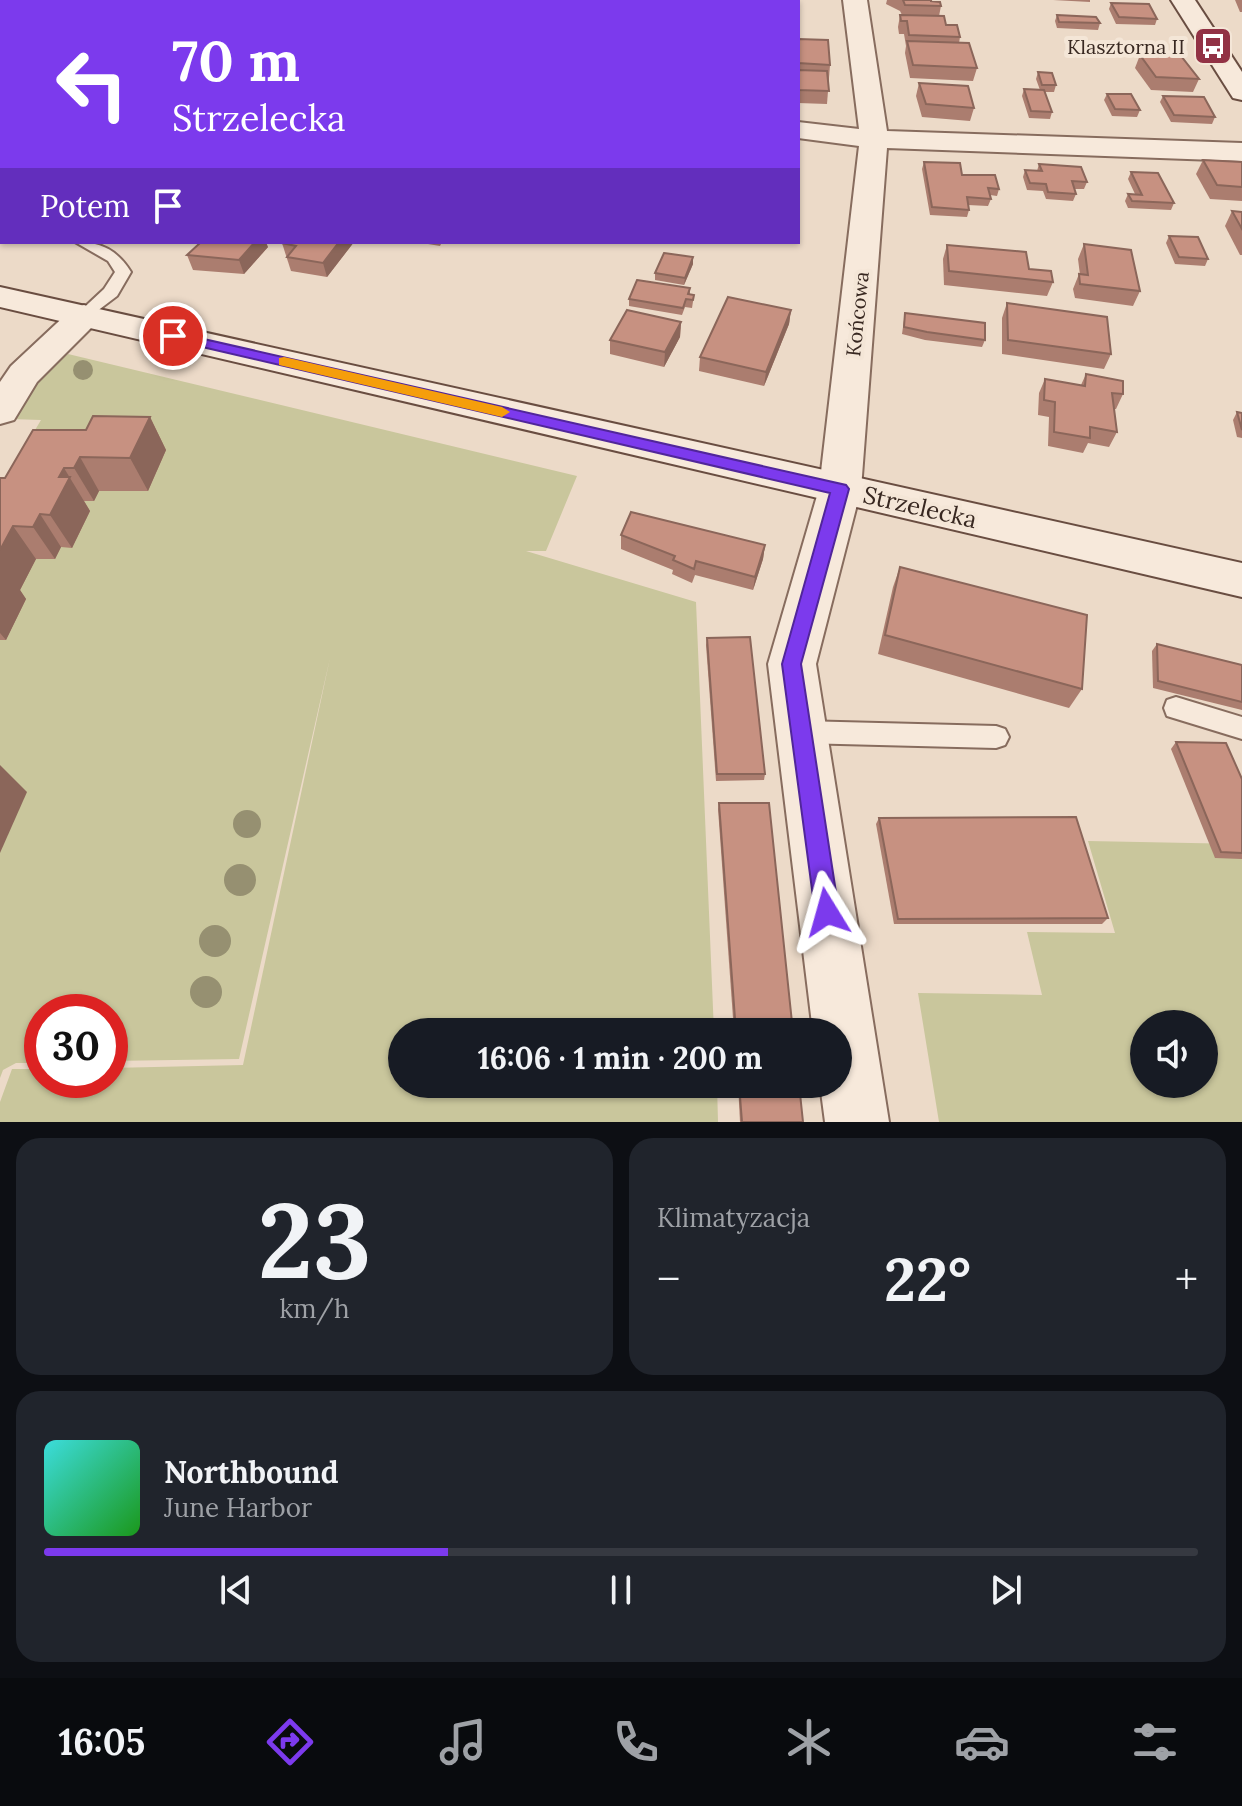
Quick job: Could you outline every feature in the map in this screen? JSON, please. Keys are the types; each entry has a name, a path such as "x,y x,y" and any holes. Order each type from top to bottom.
{"street":[{"name":"Końcowa","path":"855,0 874,139 840,489 792,664 857,1122"},
{"path":"1183,0 1242,92"},
{"path":"800,130 874,139 1242,152"},
{"name":"Strzelecka","path":"0,297 1242,580"},
{"path":"0,411 24,374 84,316"}],"lane":[{"path":"84,316 111,292 123,272 114,258 87,244"},
{"path":"1176,708 1242,728"},
{"path":"801,732 996,737"}],"shaded area":[{"path":"68,354 577,476 546,551 526,551 696,602 713,1018 388,1018 388,1098 717,1098 718,1122 0,1122 0,1102 12,1069 24,1069 24,1098 128,1098 128,1068 243,1065 330,658 239,1059 128,1061 128,994 24,994 24,1063 16,1063 3,1070 0,1078 0,489 41,420 10,419 40,375"},
{"path":"1088,841 1242,844 1242,1122 939,1122 918,993 1042,995 1027,932 1115,933"}],"building":[{"path":"903,0 931,0 940,2 941,6 905,5"},
{"path":"1111,3 1149,4 1157,19 1119,17"},
{"path":"900,15 944,16 946,25 957,25 960,37 909,35 907,21 901,21"},
{"path":"1057,15 1096,17 1100,23 1059,22"},
{"path":"800,39 828,40 830,65 800,63"},
{"path":"907,41 969,43 977,68 913,65"},
{"path":"1140,55 1181,56 1199,79 1156,77"},
{"path":"800,70 827,71 829,91 800,90"},
{"path":"1038,72 1052,73 1056,85 1042,85"},
{"path":"919,83 968,86 974,108 926,104"},
{"path":"1024,89 1044,90 1052,112 1031,111"},
{"path":"1107,94 1131,94 1140,110 1115,109"},
{"path":"1163,96 1204,97 1215,117 1174,115"},
{"path":"1203,160 1242,162 1242,187 1217,185"},
{"path":"924,162 960,163 962,175 995,175 999,189 988,188 991,199 967,197 969,210 932,207"},
{"path":"1039,164 1081,167 1087,182 1072,181 1076,194 1048,192 1046,184 1030,183 1025,170 1042,171"},
{"path":"1131,172 1158,173 1174,203 1132,201 1128,194 1142,195"},
{"path":"1232,211 1242,212 1242,229"},
{"path":"1169,236 1198,237 1208,259 1179,257"},
{"path":"199,244 253,244 239,260 187,255"},
{"path":"287,244 337,244 323,263 287,257 296,246"},
{"path":"1084,244 1131,250 1140,291 1080,284 1079,274 1088,275"},
{"path":"947,245 1026,252 1029,269 1051,271 1053,282 949,271"},
{"path":"664,253 693,257 685,278 655,273"},
{"path":"637,280 690,288 688,294 694,295 693,300 686,299 683,308 629,299"},
{"path":"728,297 791,310 766,372 700,357"},
{"path":"1007,303 1107,317 1111,354 1008,340"},
{"path":"627,310 681,322 665,352 610,340"},
{"path":"905,313 985,323 985,340 904,327"},
{"path":"1086,374 1123,381 1123,394 1112,393 1117,432 1090,427 1090,438 1054,432 1055,402 1044,400 1045,379 1085,386"},
{"path":"1237,412 1242,413 1242,430"},
{"path":"93,416 150,417 130,458 80,457 74,468 64,468 59,477 70,477 50,515 40,514 33,527 13,526 0,550 0,478 5,478 33,430 86,430"},
{"path":"631,512 765,545 755,577 696,561 694,569 673,560 675,556 621,535"},
{"path":"900,567 1087,615 1082,689 885,635"},
{"path":"750,637 765,774 717,774 707,638"},
{"path":"1157,644 1242,665 1242,702 1158,681"},
{"path":"1176,742 1226,743 1242,779 1242,853 1221,852"},
{"path":"719,803 769,803 792,1018 735,1018"},
{"path":"1076,817 1108,918 898,919 879,818"},
{"path":"740,1098 800,1098 803,1122 742,1122"}],"slow traffic":[{"path":"284,362 502,412"}],"place":[{"name":"Klasztorna II","path":"1213,46"}],"route":[{"path":"173,336 840,489 792,664 827,912"}]}
